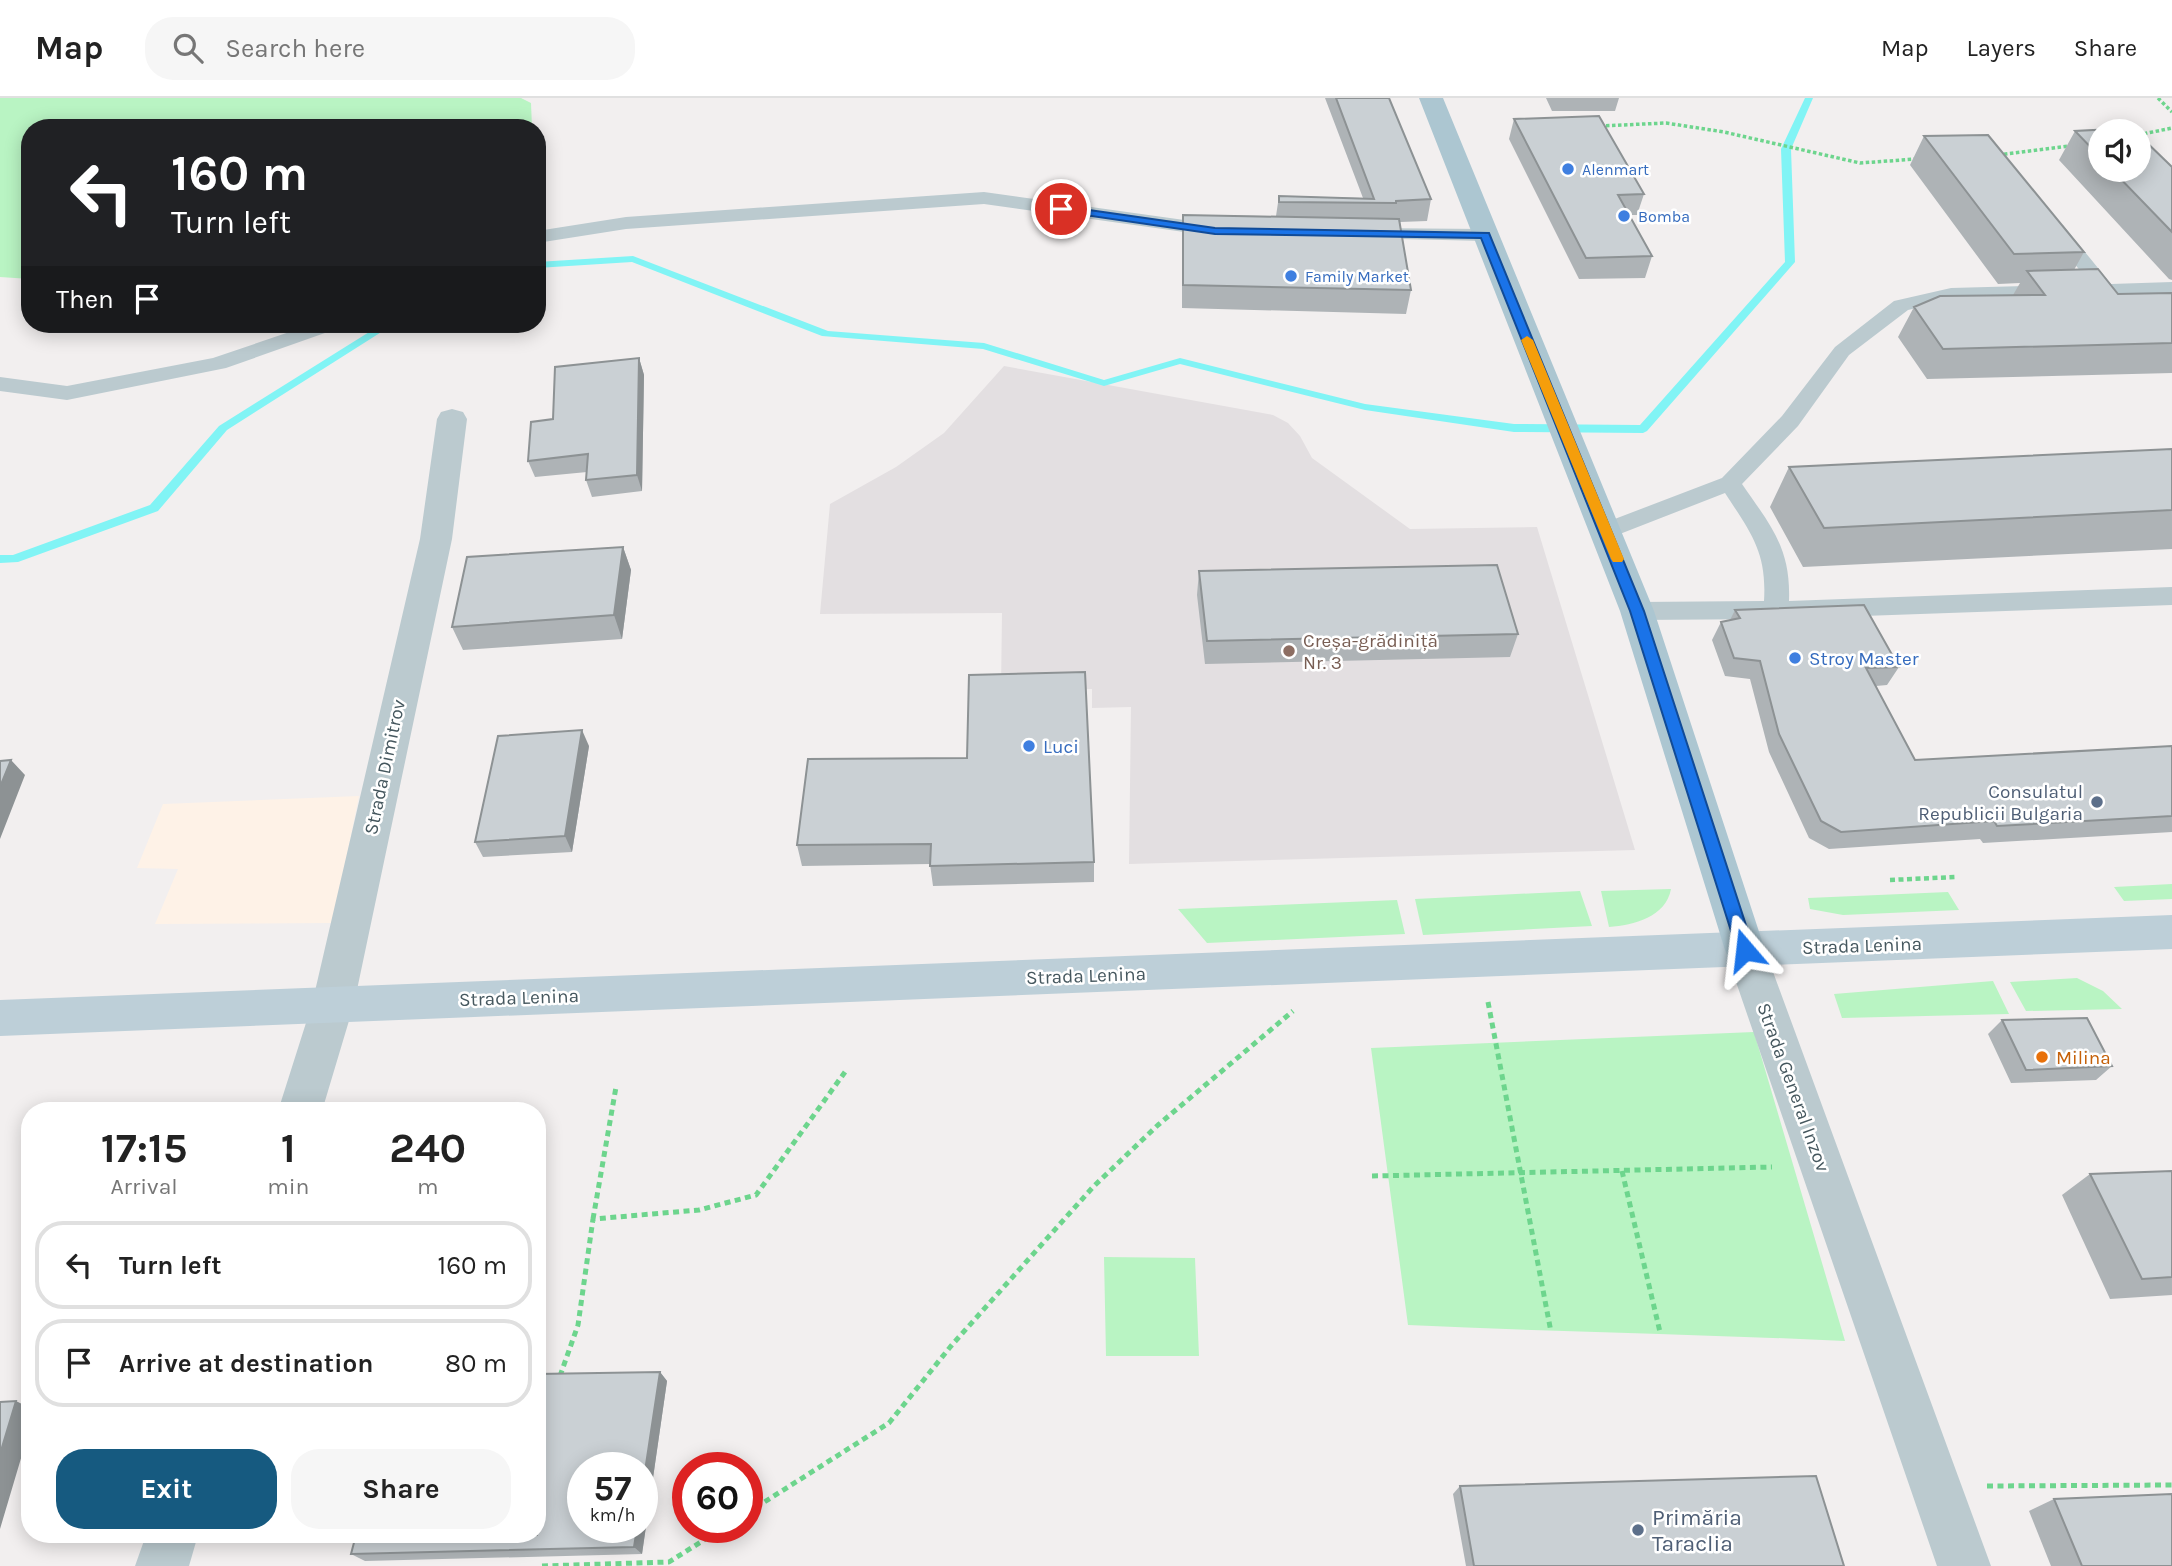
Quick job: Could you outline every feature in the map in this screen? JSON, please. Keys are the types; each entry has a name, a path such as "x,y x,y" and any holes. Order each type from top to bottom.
{"main road":[{"name":"Strada General Inzov","path":"1431,98 1637,611 1745,950"}],"street":[{"name":"Strada Dimitrov","path":"303,1102 333,1004 436,539 452,419"},
{"name":"Strada Lenina","path":"0,1018 2172,932"},
{"name":"Strada General Inzov","path":"1745,950 1964,1566"},
{"path":"162,1566 169,1543"}],"lane":[{"path":"546,235 626,223 984,198 1215,231 1242,232"},
{"path":"2045,215 2105,289"},
{"path":"1350,233 1485,235"},
{"path":"1607,531 1730,483 1790,421 1842,351 1900,305 1951,294 2172,288"},
{"path":"0,384 67,393 218,363 306,333"},
{"path":"1730,483 1763,534 1778,571 1776,610"},
{"path":"1637,611 1776,610 2172,596"}],"path":[{"path":"2158,98 2172,113"},
{"path":"1600,127 1666,123 1860,163 1926,158"},
{"path":"2151,132 2172,128"},
{"path":"1995,155 2073,145"},
{"path":"1889,880 1956,877"},
{"path":"1480,960 1551,1332"},
{"path":"763,1503 889,1423 951,1346 1093,1186 1158,1125 1347,965"},
{"path":"593,1219 699,1210 756,1195 845,1072"},
{"path":"557,1384 578,1325 616,1087"},
{"path":"1372,1176 1787,1166"},
{"path":"1622,1171 1660,1332"},
{"path":"1936,1486 2172,1485"},
{"path":"542,1566 669,1562 699,1543"}],"shaded area":[{"name":"Creșa-grădiniță Nr. 3","path":"1004,366 1273,415 1288,423 1300,436 1312,458 1410,529 1537,527 1635,850 1129,864 1131,707 1092,708 1092,689 1001,690 1002,613 820,614 830,504 896,467 944,433"},
{"path":"359,796 333,923 155,924 178,869 137,868 163,804"}],"green space":[{"path":"0,98 521,98 531,103 532,119 21,119 21,278 0,277"},
{"path":"2172,884 2172,899 2124,901 2114,887"},
{"path":"1671,889 1663,906 1648,918 1609,927 1601,891"},
{"path":"1580,891 1592,926 1423,935 1415,899"},
{"path":"1948,892 1959,910 1843,915 1810,909 1808,898"},
{"path":"1397,900 1405,934 1207,943 1178,909"},
{"path":"2077,978 2103,991 2122,1009 2026,1011 2010,982"},
{"path":"1993,981 2009,1014 1842,1018 1834,994"},
{"path":"1754,1032 1845,1341 1408,1325 1371,1048"},
{"path":"1104,1257 1195,1258 1199,1356 1106,1356"}],"building":[{"path":"1336,98 1389,98 1431,199 1396,203 1279,202 1279,196 1374,199"},
{"path":"1599,116 1644,194 1618,195 1652,256 1586,258 1514,119"},
{"path":"2088,130 2088,145 2075,131"},
{"path":"1988,135 2084,252 2014,254 1924,136"},
{"path":"2151,147 2172,167 2172,232 2124,182 2151,182"},
{"name":"Family Market","path":"1183,215 1399,219 1411,290 1183,285"},
{"path":"2098,269 2118,294 2172,293 2172,343 1943,349 1914,307 1940,296 2045,295 2027,271"},
{"path":"639,358 637,475 586,480 588,454 528,461 531,422 553,419 555,367"},
{"path":"2172,449 2172,510 1824,528 1789,467"},
{"path":"623,547 614,615 452,627 467,557"},
{"path":"1497,565 1518,634 1207,641 1199,571"},
{"path":"1864,605 1899,667 1866,668 1915,760 2172,746 2172,816 1997,826 1994,821 1841,832 1821,821 1779,734 1760,661 1734,658 1721,622 1740,618 1735,610"},
{"path":"1085,672 1094,862 930,866 931,844 797,845 808,759 967,758 969,675"},
{"path":"582,730 565,836 475,842 498,736"},
{"path":"11,760 0,787 0,761"},
{"path":"2087,1018 2112,1066 2026,1070 2002,1020"},
{"path":"2172,1171 2172,1277 2142,1279 2090,1174"},
{"path":"660,1372 648,1452 567,1452 567,1543 635,1543 634,1547 351,1554 354,1543 546,1543 546,1374"},
{"path":"16,1401 0,1454 0,1402"},
{"name":"Primăria Taraclia","path":"1816,1476 1844,1566 1474,1566 1460,1486"},
{"path":"2172,1494 2172,1566 2082,1566 2054,1499"}],"waterway":[{"path":"546,264 633,259 826,334 984,346 1104,383 1180,361 1365,407 1514,428 1643,429 1790,262 1786,149 1809,98"},
{"path":"0,559 14,559 154,508 223,428 375,333"}],"slow traffic":[{"path":"1527,340 1618,559"}],"place":[{"name":"Alenmart","path":"1568,169"},
{"name":"Bomba","path":"1624,216"},
{"name":"Family Market","path":"1291,276"},
{"name":"Creșa-grădiniță Nr. 3","path":"1289,651"},
{"name":"Stroy Master","path":"1795,658"},
{"name":"Luci","path":"1029,746"},
{"name":"Consulatul Republicii Bulgaria","path":"2097,802"},
{"name":"Milina","path":"2042,1057"},
{"name":"Primăria Taraclia","path":"1638,1530"}],"route":[{"path":"1061,209 1215,231 1485,235 1607,531 1637,611 1672,712 1745,950"}]}
